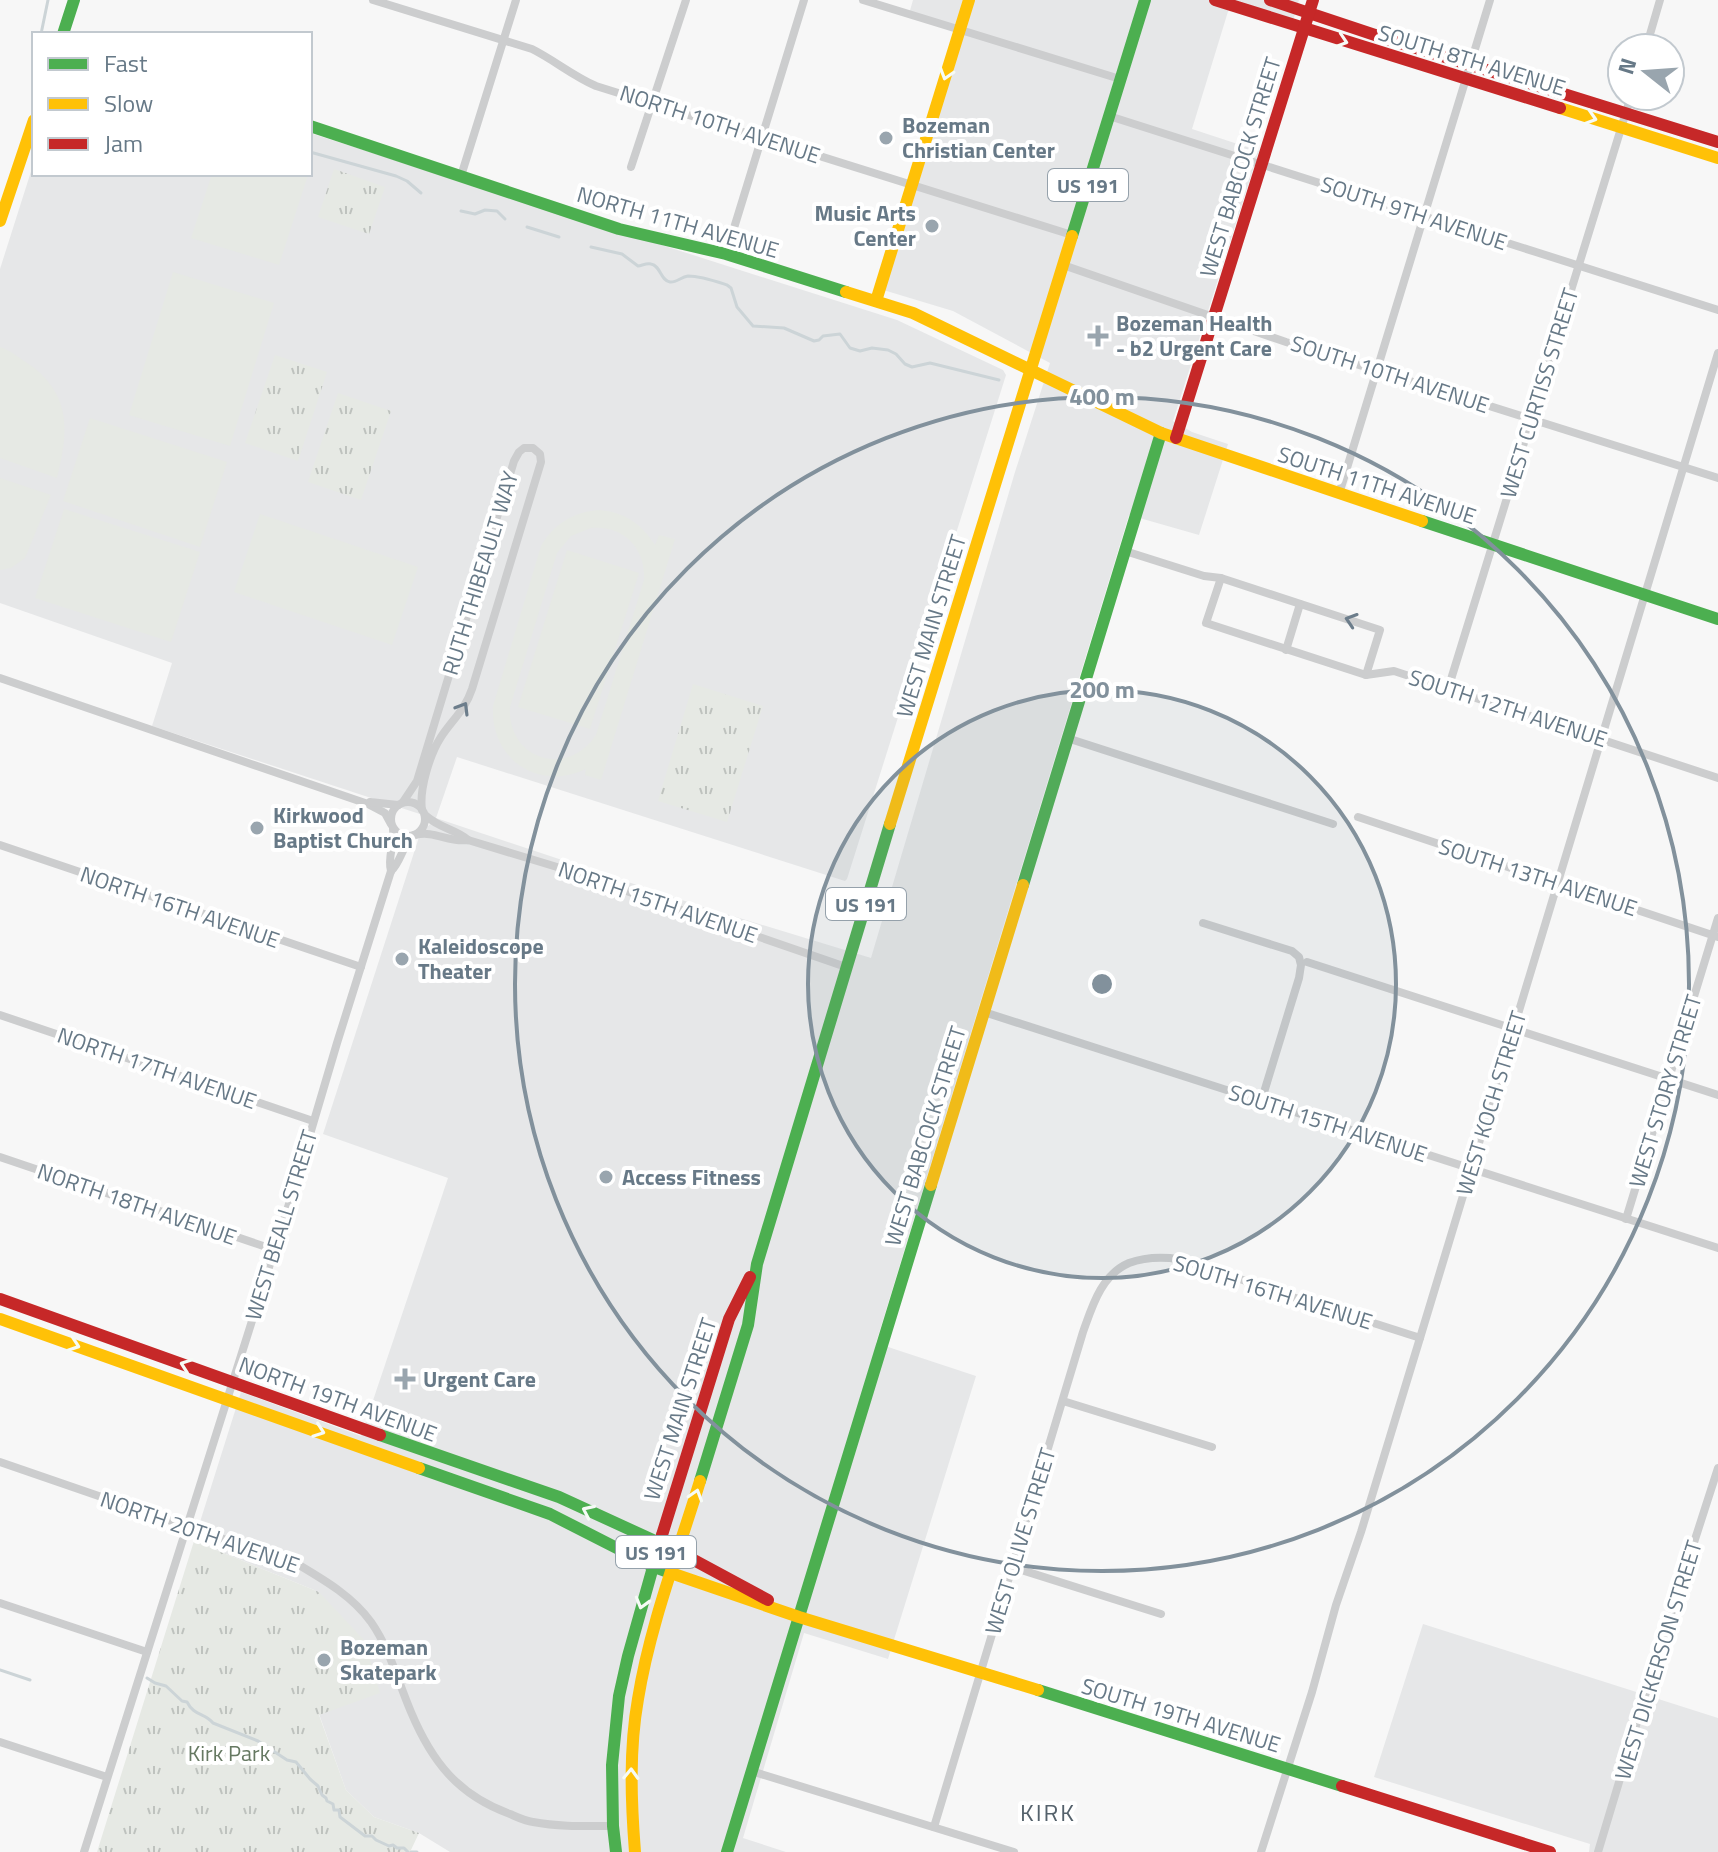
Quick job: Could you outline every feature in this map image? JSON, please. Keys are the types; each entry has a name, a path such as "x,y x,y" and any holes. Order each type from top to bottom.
{"main road":[{"path":"64,32 74,0"},
{"path":"876,301 969,0"},
{"name":"WEST MAIN STREET","path":"635,1852 631,1785 638,1699 656,1623 748,1325 757,1264 846,967 1145,0"},
{"name":"SOUTH 8TH AVENUE","path":"1215,0 1718,158"},
{"name":"SOUTH 8TH AVENUE","path":"1270,0 1311,6 1470,65 1718,142"},
{"name":"WEST BABCOCK STREET","path":"1176,438 1311,6"},
{"path":"0,221 32,126"},
{"name":"NORTH 11TH AVENUE","path":"312,127 619,229 726,254 913,313 1030,370"},
{"name":"SOUTH 11TH AVENUE","path":"1030,370 1161,433 1718,619"},
{"name":"WEST BABCOCK STREET","path":"727,1852 1161,433"},
{"name":"WEST MAIN STREET","path":"616,1852 612,1765 619,1696 631,1643 729,1319 757,1264"},
{"name":"NORTH 19TH AVENUE","path":"0,1299 559,1497 659,1544"},
{"name":"NORTH 19TH AVENUE","path":"0,1319 550,1514 652,1566"},
{"name":"SOUTH 19TH AVENUE","path":"659,1544 799,1617"},
{"name":"SOUTH 19TH AVENUE","path":"652,1566 799,1617 1550,1852"}],"street":[{"name":"NORTH 10TH AVENUE","path":"373,0 532,49 581,80 652,104 1072,235"},
{"path":"461,176 516,0"},
{"path":"631,167 686,0"},
{"path":"726,254 804,0"},
{"path":"863,0 1121,79"},
{"path":"1339,494 1490,0"},
{"path":"1651,32 1660,0"},
{"name":"WEST CURTISS STREET","path":"1448,689 1625,113"},
{"name":"SOUTH 9TH AVENUE","path":"1109,116 1718,310"},
{"name":"SOUTH 10TH AVENUE","path":"1063,265 1286,342 1718,478"},
{"name":"WEST KOCH STREET","path":"1261,1852 1718,353"},
{"name":"RUTH THIBEAULT WAY","path":"401,804 417,781 514,461 524,448 533,448 540,454 541,462 472,689 465,707 437,745 422,791 423,813"},
{"path":"1125,551 1204,576 1221,578 1380,630 1366,675"},
{"name":"SOUTH 12TH AVENUE","path":"1221,578 1206,623 1366,675 1394,671 1718,778"},
{"path":"1286,650 1300,604"},
{"path":"0,678 358,800 385,813 392,826 403,836 414,835 423,827 423,813 414,803 358,800"},
{"path":"1067,738 1333,824"},
{"path":"392,826 391,813 401,804"},
{"name":"NORTH 15TH AVENUE","path":"423,813 440,827 468,840 557,867 846,967"},
{"name":"SOUTH 13TH AVENUE","path":"1358,817 1715,936"},
{"name":"WEST BEALL STREET","path":"391,871 392,826"},
{"name":"NORTH 15TH AVENUE","path":"414,835 429,833 459,842 468,840"},
{"name":"WEST BEALL STREET","path":"84,1852 275,1250 391,871 404,846 414,835"},
{"name":"NORTH 16TH AVENUE","path":"0,845 361,967"},
{"name":"WEST STORY STREET","path":"1626,1219 1718,918"},
{"path":"1203,923 1292,951 1299,957 1301,965 1297,988 1261,1102"},
{"path":"1307,962 1718,1095"},
{"name":"SOUTH 15TH AVENUE","path":"984,1012 1718,1248"},
{"name":"NORTH 17TH AVENUE","path":"0,1015 313,1121"},
{"name":"NORTH 18TH AVENUE","path":"0,1157 275,1250"},
{"name":"SOUTH 16TH AVENUE","path":"1125,1265 1143,1258 1171,1258 1420,1338"},
{"name":"WEST OLIVE STREET","path":"934,1827 1094,1302 1108,1279 1125,1265"},
{"path":"1063,1401 1212,1447"},
{"name":"NORTH 20TH AVENUE","path":"0,1462 299,1565 331,1584 371,1623 390,1658 421,1737 434,1758 467,1793 530,1822 613,1826"},
{"name":"WEST DICKERSON STREET","path":"1598,1852 1718,1468"},
{"path":"1012,1567 1161,1614"},
{"path":"0,1603 147,1652"},
{"path":"0,1742 107,1777"},
{"path":"751,1771 1014,1852"}],"shaded area":[{"path":"913,0 1299,0 1292,24 1230,5 1192,129 1259,151 1173,421 1192,432 1228,444 1199,535 1129,515 876,1343 976,1376 888,1659 804,1633 743,1838 786,1852 450,1852 419,1833 374,1817 346,1790 319,1714 319,1592 194,1541 241,1392 361,1436 448,1178 323,1134 420,834 435,819 152,726 172,663 0,603 0,269 32,168 32,176 312,176 312,134 897,320 1003,370 1006,375 845,881 457,757 436,818 700,906 871,958 1050,363 953,311 880,289 959,31 909,14"},
{"path":"1423,1624 1718,1718 1718,1852 1589,1852 1590,1844 1374,1777"}],"green space":[{"path":"334,169 385,187 369,234 318,217"},
{"path":"211,176 308,176 279,265 191,238"},
{"path":"173,272 274,303 230,446 129,415"},
{"path":"0,347 13,353 46,379 61,404 65,432 57,478 0,458"},
{"path":"275,355 327,372 298,461 245,443"},
{"path":"338,393 391,411 361,500 308,482"},
{"path":"90,418 227,462 200,547 63,501"},
{"path":"0,478 51,495 25,558 11,568 0,570"},
{"path":"64,509 200,552 171,642 35,598"},
{"path":"606,511 623,516 644,530 655,545 659,535 675,539 601,780 585,775 586,769 568,775 550,776 520,766 499,741 493,706 541,546 558,526 588,512","holes":["591,528 603,528 622,535 637,549 644,568 644,580 596,735 584,749 570,756 555,759 541,757 518,740 510,707 557,553 571,536"]},
{"path":"260,514 418,567 392,645 234,592"},
{"path":"567,550 639,573 590,729 518,707"},
{"path":"693,684 763,706 727,822 658,801"},
{"name":"Kirk Park","path":"194,1541 319,1592 364,1640 380,1693 319,1715 346,1790 374,1817 419,1833 410,1852 97,1852"}],"waterway":[{"path":"41,32 48,0"},
{"path":"312,153 396,176 421,193"},
{"path":"461,211 475,214 485,210 497,211 505,219"},
{"path":"527,227 559,237"},
{"path":"591,247 622,254 638,266 654,265 670,282 693,276 727,285 731,288 737,307 753,326 784,328 814,341 823,336 840,334 850,348 860,351 872,348 888,350 912,367 930,363 999,380"},
{"path":"0,1670 30,1680"},
{"path":"147,1678 166,1686 213,1723 258,1741 287,1760 296,1762 327,1801 333,1804 334,1810 339,1810 340,1817 365,1836 372,1836 408,1852"},
{"path":"411,1852 417,1852"}],"traffic: fast":[{"path":"64,32 74,0"},
{"path":"1072,236 1145,0"},
{"path":"312,127 619,229 726,254 846,292"},
{"path":"1023,885 1161,433"},
{"path":"1422,521 1718,619"},
{"path":"700,1481 748,1325 757,1264 890,824"},
{"path":"727,1852 931,1185"},
{"path":"380,1435 559,1497 679,1552"},
{"path":"419,1468 550,1514 671,1573"},
{"path":"616,1852 612,1765 619,1696 662,1535"},
{"path":"1038,1690 1342,1786"}],"traffic: slow":[{"path":"876,301 969,0"},
{"path":"1560,108 1718,158"},
{"path":"0,221 32,126"},
{"path":"890,824 1072,236"},
{"path":"846,292 913,313 1161,433 1422,521"},
{"path":"931,1185 1023,885"},
{"path":"0,1319 419,1468"},
{"path":"635,1852 632,1776 638,1699 657,1616 700,1481"},
{"path":"671,1573 799,1617 1038,1690"}],"traffic: jam":[{"path":"1215,0 1560,108"},
{"path":"1270,0 1718,142"},
{"path":"1176,438 1313,0"},
{"path":"662,1535 729,1319 750,1277"},
{"path":"0,1299 380,1435"},
{"path":"679,1552 768,1600"},
{"path":"1342,1786 1550,1852"}],"place":[{"name":"Bozeman Christian Center","path":"886,138"},
{"name":"Music Arts Center","path":"932,226"},
{"name":"Bozeman Health - b2 Urgent Care","path":"1098,336"},
{"name":"Kirkwood Baptist Church","path":"257,828"},
{"name":"Kaleidoscope Theater","path":"402,959"},
{"name":"Access Fitness","path":"606,1177"},
{"name":"Urgent Care","path":"405,1379"},
{"name":"Bozeman Skatepark","path":"324,1660"}],"district":[{"name":"KIRK","path":"1048,1812"}]}
